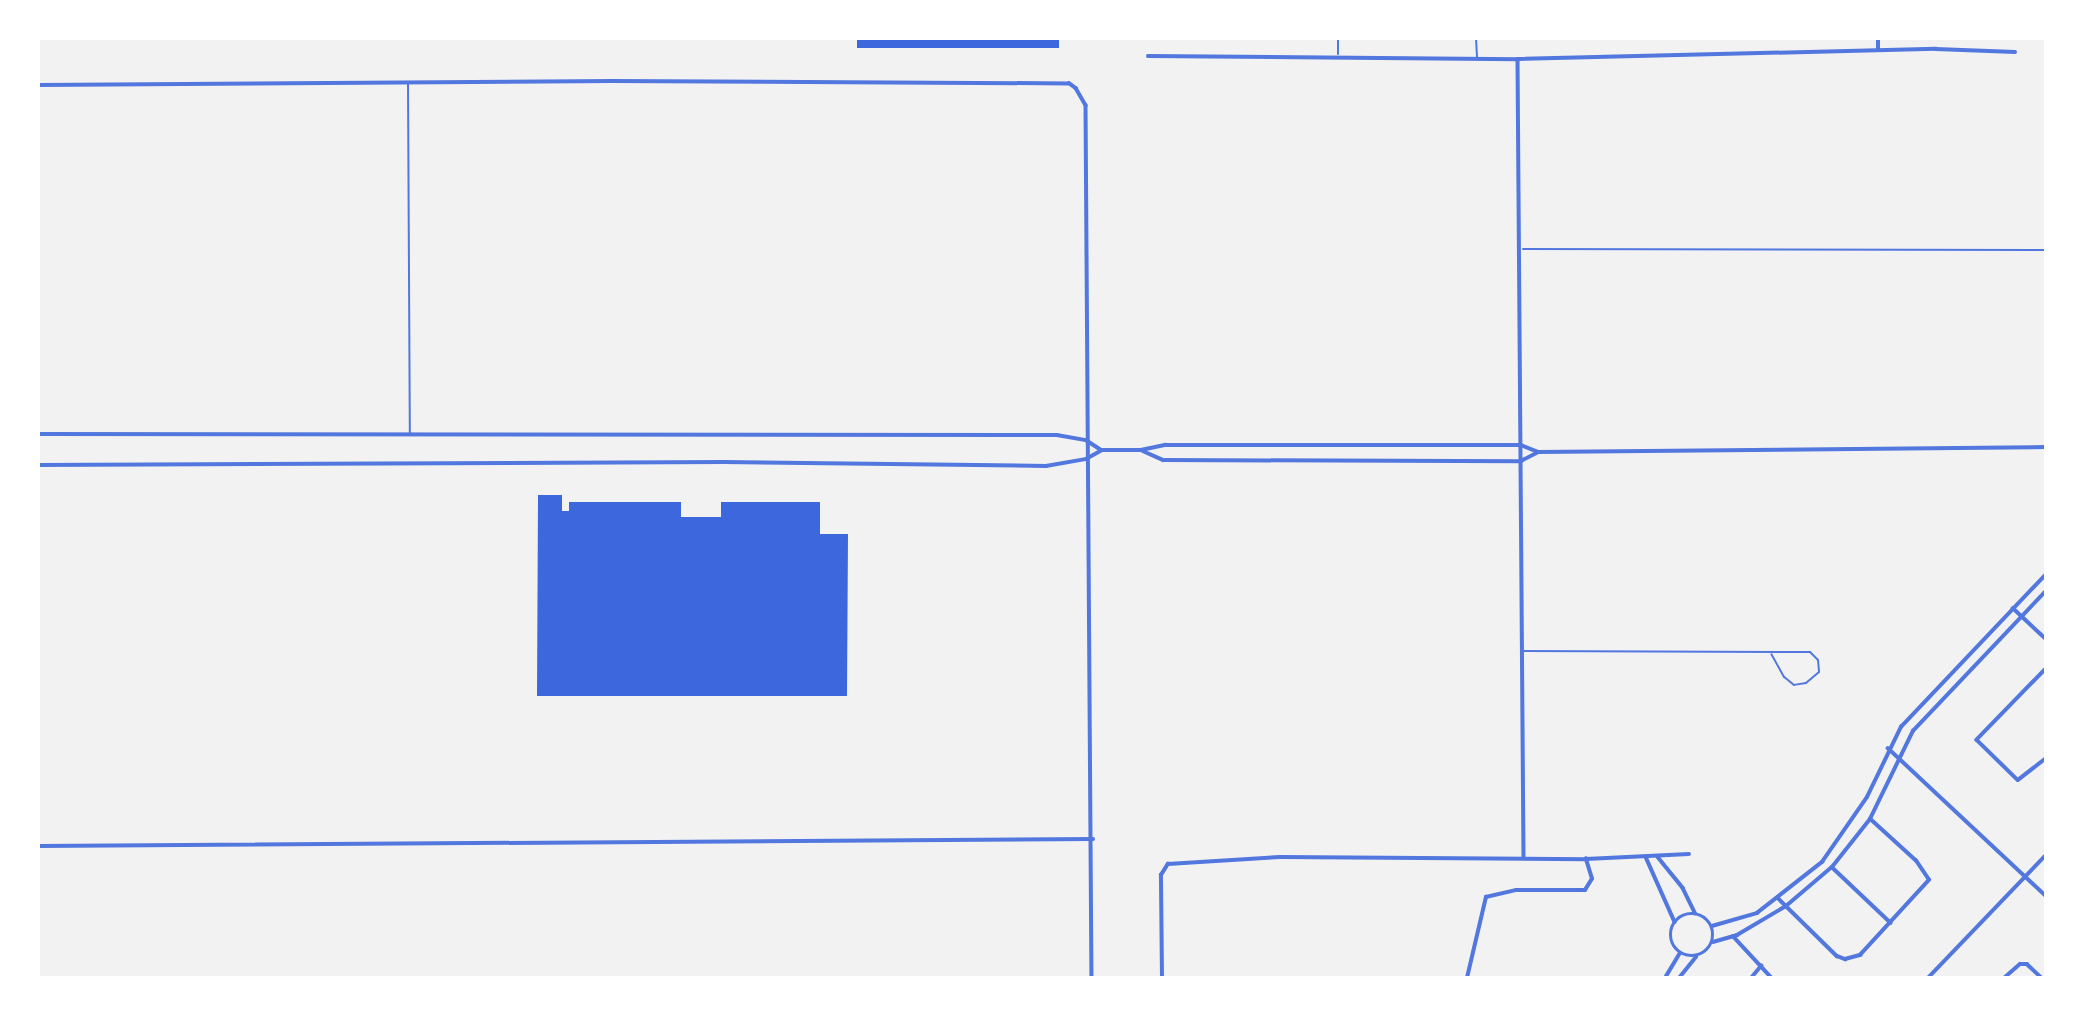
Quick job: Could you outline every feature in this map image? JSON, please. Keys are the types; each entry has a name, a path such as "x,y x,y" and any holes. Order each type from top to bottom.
{"street":[{"path":"1878,38 1878,51"},
{"path":"1148,56 1338,54 1518,58 1878,51 2015,52"},
{"path":"1518,58 1523,249 1521,461 1524,856"},
{"path":"38,85 408,81 1069,83 1086,105 1086,459 1093,839 1092,978"},
{"path":"38,434 1057,435 1086,439 1102,450"},
{"path":"38,465 724,462 1046,466 1086,459 1102,450 1141,450 1165,444 1521,446 1538,452 2046,447"},
{"path":"1141,450 1163,460 1521,461 1538,452"},
{"path":"1712,926 1757,913 1822,862 1852,823 1901,727 2046,575"},
{"path":"1679,978 1713,942 1733,936 1786,906 1832,867 1870,819 1913,731 2046,591"},
{"path":"2013,608 2046,639"},
{"path":"2046,669 1977,740 2018,780 2046,758"},
{"path":"1888,748 2046,896"},
{"path":"1778,898 1845,959 1860,955 1929,880 1916,861 1870,819"},
{"path":"38,846 1093,839"},
{"path":"1162,978 1161,875 1168,864 1186,861 1524,856 1646,858 1689,854"},
{"path":"1928,978 2046,855"},
{"path":"1658,857 1683,888 1695,914 1712,926"},
{"path":"1646,858 1675,922 1671,938 1680,953 1696,957"},
{"path":"1467,978 1486,897 1516,890 1585,890 1592,879 1586,859"},
{"path":"1832,867 1891,923"},
{"path":"1675,922 1695,914"},
{"path":"1712,926 1713,942"},
{"path":"1733,936 1772,978"},
{"path":"1665,978 1680,953"},
{"path":"2004,978 2020,964 2027,964 2042,978"},
{"path":"1751,978 1760,966"}],"lane":[{"path":"1338,38 1338,54"},
{"path":"1476,38 1477,58"},
{"path":"408,81 410,435"},
{"path":"1523,249 2046,250"},
{"path":"1524,651 1771,654 1810,652 1818,660 1819,672 1806,683 1794,685 1784,677 1771,654"}],"building":[{"path":"857,38 1059,38 1059,48 857,48"},
{"path":"538,495 562,495 562,511 569,511 569,502 681,502 681,517 721,517 721,502 820,502 820,534 848,534 847,696 537,696"}]}
